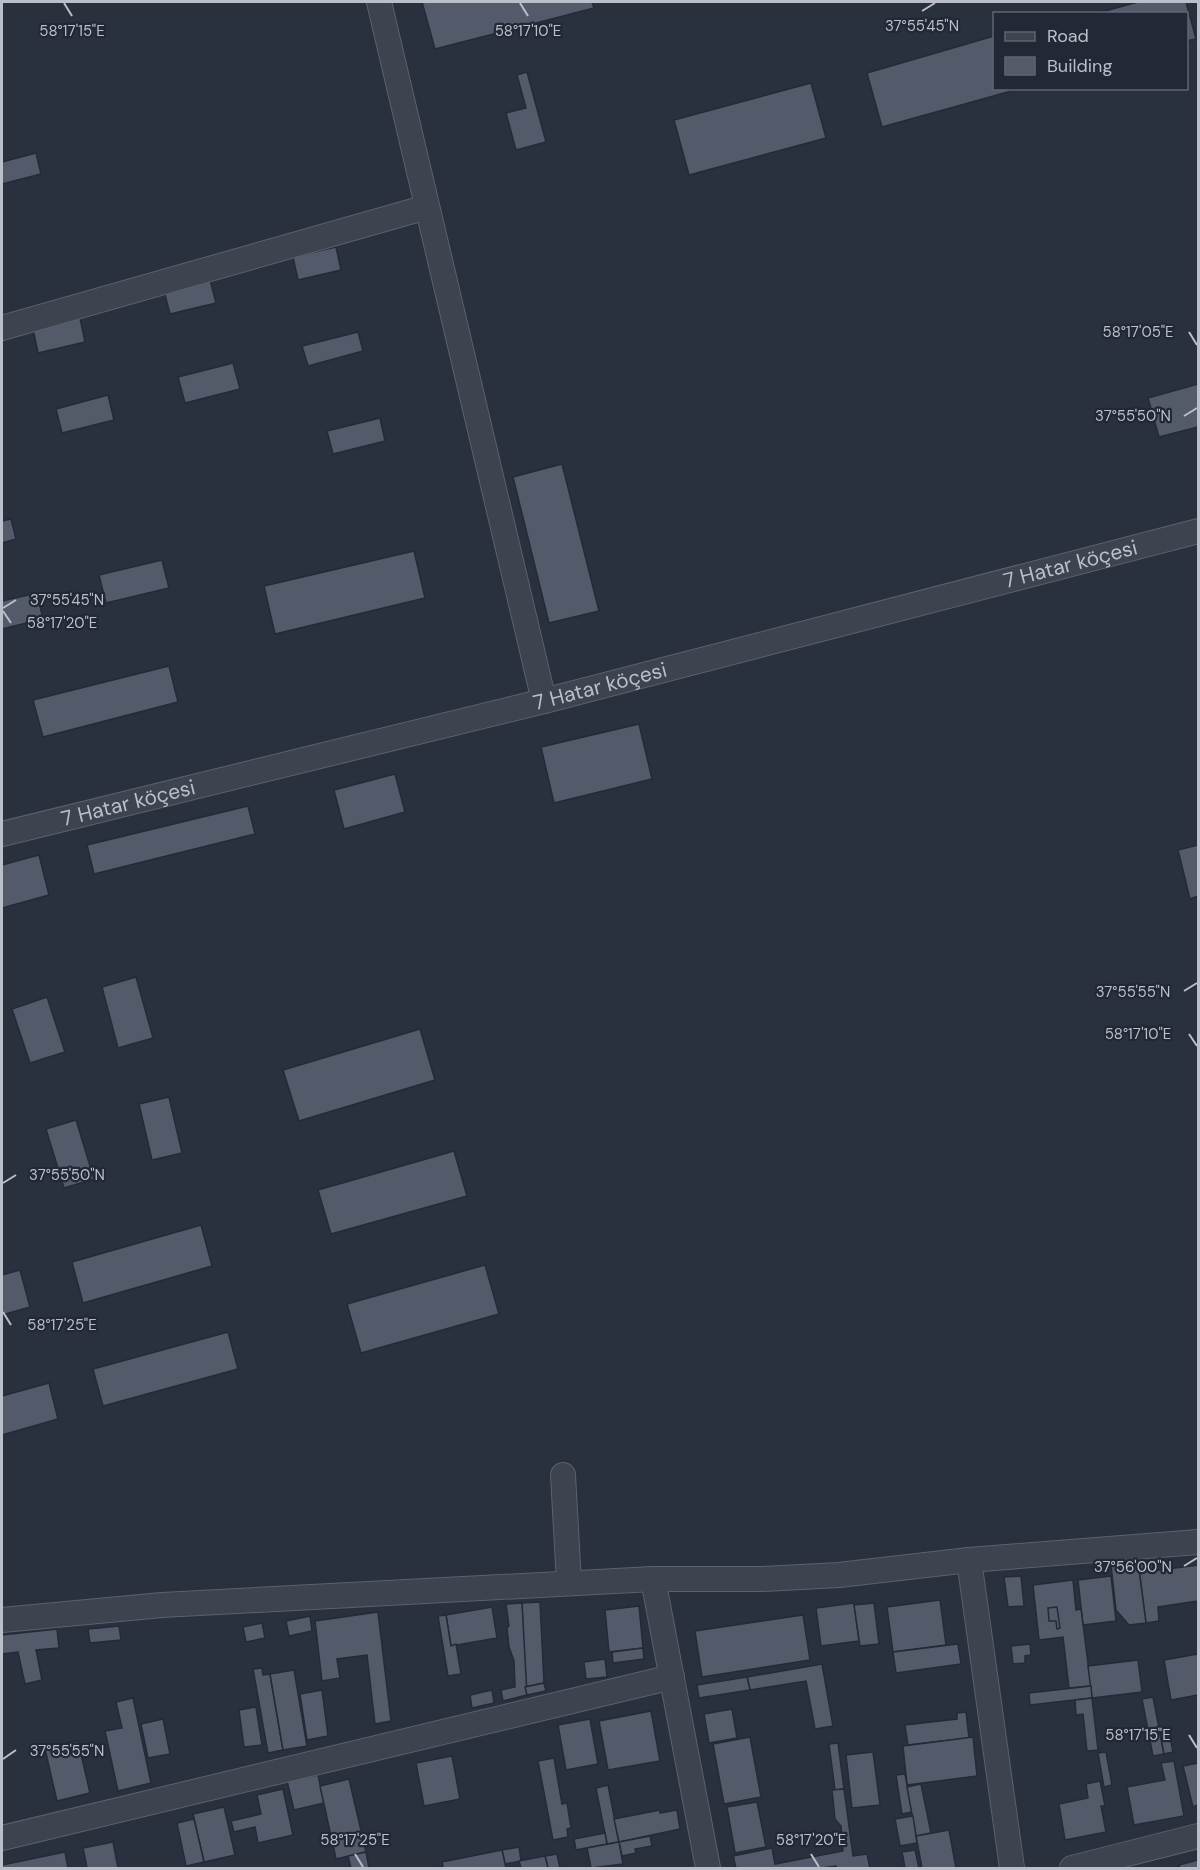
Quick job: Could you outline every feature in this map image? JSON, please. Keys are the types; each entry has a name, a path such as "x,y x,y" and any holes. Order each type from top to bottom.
{"street":[{"path":"379,2 544,701"},
{"path":"2,327 427,207"},
{"name":"7 Hatar köçesi","path":"2,834 544,701 1198,531"},
{"path":"563,1475 569,1583"},
{"path":"2,1620 162,1605 569,1583 839,1575 969,1560 1198,1542"},
{"path":"969,1560 1012,1869"},
{"path":"653,1579 708,1869"},
{"path":"2,1838 672,1677"},
{"path":"1072,1869 1198,1836"}],"building":[{"path":"422,2 592,2 594,8 435,49"},
{"path":"1138,2 1186,2 1196,39 1188,41 1188,12 1101,12"},
{"path":"993,36 993,90 1015,90 882,127 867,73"},
{"path":"527,72 546,142 516,150 506,113 526,108 517,75"},
{"path":"811,83 826,138 689,175 674,120"},
{"path":"36,153 41,174 2,184 2,162"},
{"path":"336,247 341,270 298,280 293,257"},
{"path":"210,280 216,303 170,314 164,291"},
{"path":"80,318 85,342 38,353 33,329"},
{"path":"358,332 363,351 308,366 302,346"},
{"path":"233,363 240,389 185,403 178,377"},
{"path":"1198,384 1198,427 1159,437 1148,398"},
{"path":"108,395 114,420 62,433 56,409"},
{"path":"380,418 385,441 333,454 327,431"},
{"path":"562,464 599,611 549,623 513,477"},
{"path":"11,519 16,539 2,543 2,521"},
{"path":"414,551 425,598 275,634 264,586"},
{"path":"162,560 169,588 106,603 99,575"},
{"path":"37,593 43,619 2,629 2,601"},
{"path":"169,666 178,702 43,737 33,700"},
{"path":"639,724 652,779 554,803 541,747"},
{"path":"395,774 405,812 344,829 334,790"},
{"path":"248,806 255,834 94,874 87,845"},
{"path":"1198,845 1198,896 1190,899 1178,850"},
{"path":"39,855 49,895 2,908 2,865"},
{"path":"136,977 153,1038 118,1048 102,987"},
{"path":"47,997 65,1052 30,1063 12,1009"},
{"path":"420,1029 435,1080 299,1121 283,1070"},
{"path":"169,1097 182,1153 152,1160 139,1104"},
{"path":"76,1120 94,1179 64,1188 46,1129"},
{"path":"454,1151 467,1196 331,1234 318,1190"},
{"path":"201,1225 212,1266 83,1303 72,1262"},
{"path":"485,1265 499,1314 361,1353 347,1304"},
{"path":"20,1270 30,1307 2,1315 2,1275"},
{"path":"228,1332 238,1369 103,1406 93,1369"},
{"path":"49,1383 58,1419 2,1435 2,1396"},
{"path":"1152,1560 1153,1571 1198,1565 1198,1601 1158,1607 1159,1621 1146,1623 1138,1562"},
{"path":"1138,1562 1146,1623 1129,1625 1116,1610 1111,1565"},
{"path":"1021,1576 1024,1606 1008,1607 1004,1577"},
{"path":"1111,1576 1116,1621 1083,1625 1078,1580"},
{"path":"1073,1580 1076,1610 1081,1609 1091,1686 1069,1688 1063,1637 1039,1640 1033,1585"},
{"path":"940,1600 946,1645 893,1652 887,1607"},
{"path":"540,1602 544,1683 525,1687 522,1603"},
{"path":"522,1603 527,1695 503,1701 501,1690 515,1687 514,1661 509,1647 506,1604"},
{"path":"854,1603 859,1641 821,1646 816,1608"},
{"path":"874,1603 879,1644 860,1646 854,1605"},
{"path":"639,1606 643,1648 609,1652 605,1610"},
{"path":"492,1607 497,1638 451,1646 446,1615"},
{"path":"1057,1607 1060,1628 1057,1629 1056,1621 1049,1621 1048,1608"},
{"path":"378,1612 391,1721 375,1724 367,1655 337,1659 340,1678 322,1681 315,1621"},
{"path":"446,1615 451,1646 456,1644 461,1674 448,1676 438,1616"},
{"path":"803,1615 810,1660 702,1677 695,1631"},
{"path":"310,1616 312,1631 289,1636 286,1621"},
{"path":"262,1623 265,1638 246,1642 243,1627"},
{"path":"119,1626 121,1640 90,1643 88,1629"},
{"path":"57,1629 59,1648 36,1650 42,1680 25,1684 18,1652 2,1654 2,1635"},
{"path":"958,1644 961,1664 896,1673 893,1652"},
{"path":"1030,1644 1031,1655 1025,1656 1025,1663 1013,1664 1011,1646"},
{"path":"643,1648 644,1659 613,1663 612,1652"},
{"path":"1198,1654 1198,1695 1171,1700 1164,1660"},
{"path":"605,1659 607,1677 586,1679 584,1662"},
{"path":"1138,1660 1142,1692 1092,1698 1088,1666"},
{"path":"822,1664 833,1726 815,1729 806,1681 750,1690 747,1677"},
{"path":"262,1668 263,1675 270,1674 283,1750 268,1753 253,1669"},
{"path":"294,1670 307,1746 283,1750 270,1674"},
{"path":"747,1677 750,1690 699,1698 697,1685"},
{"path":"544,1683 546,1691 527,1695 525,1687"},
{"path":"1091,1686 1092,1698 1030,1705 1029,1693"},
{"path":"322,1690 328,1736 307,1740 300,1694"},
{"path":"492,1690 494,1703 472,1708 470,1695"},
{"path":"1153,1697 1164,1754 1153,1756 1142,1699"},
{"path":"133,1698 151,1783 118,1791 105,1731 122,1728 116,1702"},
{"path":"1092,1698 1098,1750 1087,1751 1083,1714 1076,1715 1075,1700"},
{"path":"256,1707 262,1745 244,1747 239,1710"},
{"path":"732,1709 737,1738 709,1743 704,1714"},
{"path":"651,1711 660,1761 608,1770 599,1721"},
{"path":"966,1712 969,1738 908,1745 905,1725 957,1719 957,1713"},
{"path":"163,1719 170,1754 148,1758 141,1724"},
{"path":"590,1719 598,1764 566,1770 558,1725"},
{"path":"1169,1731 1173,1752 1164,1754 1160,1733"},
{"path":"750,1737 761,1797 724,1804 713,1744"},
{"path":"973,1737 977,1776 907,1785 903,1746"},
{"path":"78,1741 90,1793 57,1801 45,1749"},
{"path":"838,1743 844,1789 835,1790 829,1744"},
{"path":"873,1752 880,1805 852,1808 846,1755"},
{"path":"1106,1752 1112,1785 1104,1787 1098,1753"},
{"path":"452,1756 460,1799 424,1806 416,1763"},
{"path":"554,1758 562,1804 567,1803 571,1828 567,1829 568,1837 553,1840 538,1761"},
{"path":"1174,1761 1184,1816 1134,1825 1127,1787 1165,1780 1161,1763"},
{"path":"1198,1763 1198,1805 1193,1807 1183,1766"},
{"path":"905,1774 912,1812 902,1814 896,1775"},
{"path":"318,1775 324,1803 294,1810 287,1781"},
{"path":"349,1779 366,1852 336,1859 320,1786"},
{"path":"1100,1781 1105,1806 1101,1806 1106,1832 1065,1840 1059,1804 1088,1798 1086,1784"},
{"path":"921,1784 931,1833 916,1836 907,1787"},
{"path":"608,1785 619,1842 607,1844 596,1788"},
{"path":"283,1789 293,1835 258,1843 255,1827 234,1832 231,1821 261,1814 257,1795"},
{"path":"844,1789 853,1856 867,1854 870,1868 836,1868 836,1866 736,1868 733,1856 772,1848 775,1864 843,1851 841,1826 835,1819 832,1790"},
{"path":"757,1802 766,1847 735,1853 727,1807"},
{"path":"224,1807 235,1855 204,1862 193,1814"},
{"path":"660,1810 660,1813 677,1810 680,1829 619,1842 614,1819"},
{"path":"913,1816 917,1843 900,1846 895,1819"},
{"path":"194,1819 204,1862 186,1866 177,1823"},
{"path":"949,1830 956,1868 922,1868 916,1836"},
{"path":"605,1833 607,1844 576,1850 574,1839"},
{"path":"650,1836 652,1846 635,1849 636,1853 622,1856 619,1842"},
{"path":"113,1842 118,1868 87,1868 83,1848"},
{"path":"619,1842 623,1864 591,1868 587,1848"},
{"path":"519,1847 521,1861 505,1864 502,1850"},
{"path":"502,1850 506,1868 436,1868 443,1866 442,1862"},
{"path":"915,1850 919,1868 905,1868 902,1852"},
{"path":"65,1852 68,1868 2,1868 2,1865"},
{"path":"366,1852 369,1868 351,1868 348,1856"},
{"path":"557,1854 560,1868 548,1868 545,1856"},
{"path":"545,1856 548,1868 521,1868 519,1861"},
{"path":"1198,1860 1198,1868 1180,1868 1179,1865"}]}
